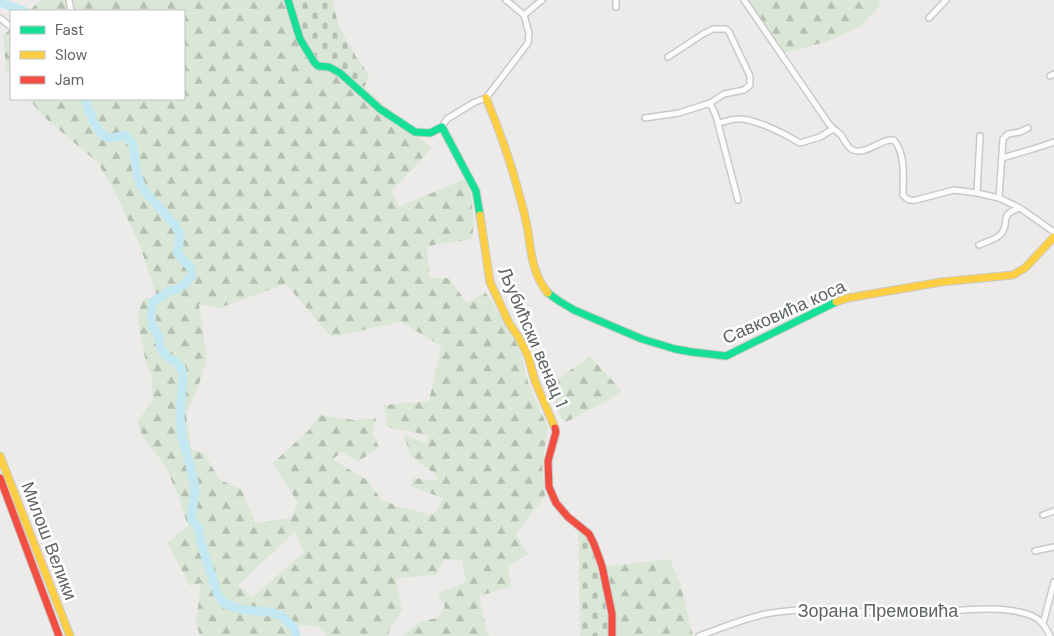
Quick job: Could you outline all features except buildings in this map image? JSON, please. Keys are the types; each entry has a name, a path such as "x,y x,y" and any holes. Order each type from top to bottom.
{"main road":[{"path":"288,0 300,39 308,54 318,66 329,67 340,74 380,109 415,132 430,133 442,127"},
{"name":"Савковића коса","path":"486,98 498,124 526,219 537,276 546,290 553,298 622,332 677,350 710,356 726,356 836,302 848,298 942,282 1013,275 1025,268 1054,237"},
{"name":"Љубићски венац 1","path":"442,127 476,191 490,282 508,323 519,338 528,356 535,381 556,432 548,461 549,487 556,503 568,517 589,534 602,566 612,614 612,636"},
{"name":"Милош Велики","path":"0,456 70,636"},
{"name":"Милош Велики","path":"0,478 59,636"}],"street":[{"path":"442,127 447,119 475,102 486,98 528,43 529,33 524,15 506,0"},
{"path":"524,15 542,0"},
{"path":"616,0 616,8"},
{"path":"744,0 833,129 842,136 849,148 861,150 894,140 901,151 903,195 906,199 916,200 954,190 977,193 999,198 1020,208 1054,232"},
{"path":"929,18 946,0"},
{"path":"0,18 10,26"},
{"path":"645,118 679,113 710,103 724,94 744,90 750,86 750,76 726,29 714,29 703,34 668,57"},
{"path":"710,103 716,116 738,200"},
{"path":"718,123 741,118 761,124 800,142 820,137 833,129"},
{"path":"999,198 1003,139 1008,134 1020,132 1028,128"},
{"path":"977,193 980,136"},
{"path":"1002,158 1054,142"},
{"path":"979,245 999,236 1002,233 1008,213 1011,210 1020,208"},
{"path":"1043,515 1054,511"},
{"path":"1036,551 1054,547"},
{"path":"1050,636 1043,624 1054,582"},
{"name":"Зорана Премовића","path":"699,636 771,613 807,610 911,613 1000,609 1029,615 1038,619 1043,624"}],"green space":[{"path":"41,0 289,0 303,37 318,59 364,87 432,148 392,191 399,207 469,177 474,223 472,239 427,246 430,278 449,278 467,303 485,292 512,333 522,357 528,382 548,428 542,464 545,496 516,534 528,554 508,567 511,587 479,596 487,632 490,636 403,636 420,622 437,618 445,607 438,593 466,582 462,560 445,559 436,575 396,578 402,610 390,628 388,636 326,636 318,626 294,625 298,636 200,636 196,623 201,583 190,586 167,543 188,526 166,467 143,437 137,422 153,400 151,373 146,363 137,317 143,299 157,297 140,246 114,190 97,162 43,116 30,100 185,100 185,10 30,10","holes":["286,284 331,337 401,322 441,346 429,401 384,405 387,427 428,435 427,444 404,434 410,455 432,472 439,481 414,478 410,486 443,498 433,515 399,507 381,499 367,480 332,459 343,452 357,462 379,448 373,433 376,418 354,420 320,415 310,429 273,463 298,503 291,518 256,523 241,489 220,480 203,452 192,450 186,415 207,358 199,304 219,308","295,532 304,552 253,597 238,585"]},
{"path":"289,0 333,0 336,17 343,34 369,74 364,87 319,60 303,37"},
{"path":"748,0 879,0 880,6 861,26 829,41 784,53"},
{"path":"10,29 10,75 6,69 3,36"},
{"path":"590,356 622,391 606,402 564,423 555,402 546,388"},
{"path":"581,529 589,534 591,546 600,571 607,617 610,619 610,636 580,636 578,530"},
{"path":"670,559 681,586 693,636 615,636 617,625 603,566"}],"waterway":[{"path":"0,1 21,10"},
{"path":"85,100 94,123 102,134 111,138 123,135 133,144 137,174 141,186 179,232 180,239 177,253 190,267 192,275 186,283 178,289 169,291 153,302 151,317 162,350 165,355 178,364 183,374 180,418 182,438 194,481 195,493 192,520 198,528 218,595 224,603 236,608 270,612 282,616 294,628 296,636"}],"traffic: fast":[{"path":"288,0 300,39 318,66 329,67 340,73 380,109 415,132 430,133 442,127 476,191 480,215"},
{"path":"548,293 574,310 642,339 675,349 726,356 836,302"}],"traffic: slow":[{"path":"486,98 517,188 525,216 536,272 548,293"},
{"path":"480,215 490,282 509,323 528,356 535,381 555,428"},
{"path":"836,302 848,298 941,282 1013,275 1025,268 1054,237"},
{"path":"0,456 70,636"}],"traffic: jam":[{"path":"555,428 556,432 548,461 549,487 556,503 568,517 589,534 594,544 602,566 612,614 612,636"},
{"path":"0,478 59,636"}]}
